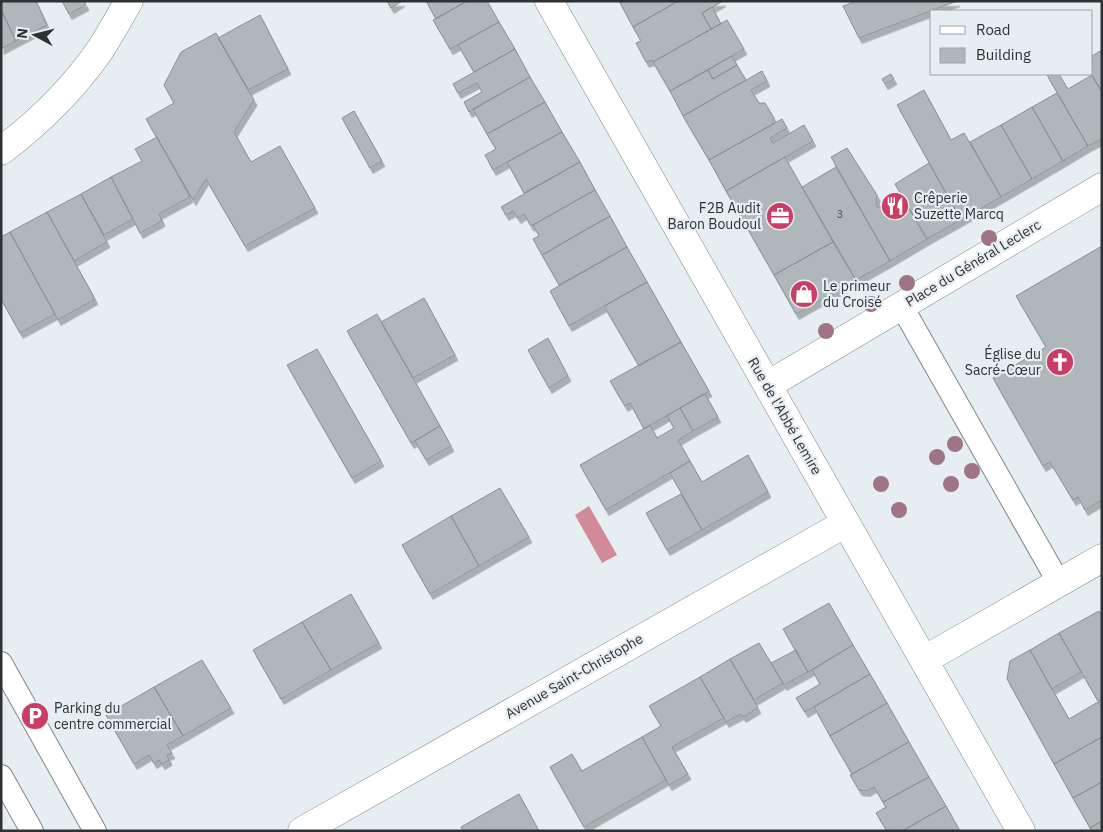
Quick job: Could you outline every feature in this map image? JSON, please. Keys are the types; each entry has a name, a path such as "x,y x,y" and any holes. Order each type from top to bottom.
{"street":[{"path":"1,152 38,120 82,74 100,50 129,1"},
{"name":"Rue de l'Abbé Lemire","path":"549,1 1022,831"},
{"name":"Place du Général Leclerc","path":"768,385 1102,187"},
{"name":"Avenue Saint-Christophe","path":"302,831 846,522"},
{"path":"924,660 1102,558"}],"lane":[{"path":"901,306 1059,582"},
{"path":"1,663 95,831"},
{"path":"1,776 32,831"}],"shaded area":[{"path":"589,506 617,555 602,563 575,515"}],"building":[{"path":"1,1 36,1 47,25 16,41 1,10"},
{"path":"62,1 84,1 86,5 69,14"},
{"path":"387,1 402,1 391,8"},
{"path":"426,1 467,1 436,19"},
{"path":"467,1 487,1 499,22 450,49 433,20"},
{"path":"619,1 678,1 633,27"},
{"path":"678,1 723,1 702,13 711,29 653,62 652,60 646,62 636,43 641,41 633,27"},
{"path":"857,1 957,1 859,38 843,6"},
{"path":"712,7 721,24 711,29 702,13"},
{"path":"1,10 16,41 1,49"},
{"path":"260,15 288,69 248,90 218,38"},
{"path":"727,20 744,49 670,91 653,62"},
{"path":"499,22 515,49 474,72 458,45"},
{"path":"216,33 254,100 234,132 251,162 280,146 315,208 245,246 206,179 193,200 146,119 174,103 164,85 181,52"},
{"path":"515,49 530,77 469,112 464,102 482,92 477,83 458,93 453,84"},
{"path":"1102,50 1102,92 1092,75 1093,55"},
{"path":"732,56 737,65 713,79 708,70"},
{"path":"737,65 746,80 683,116 670,91 708,70 713,79"},
{"path":"762,71 767,81 751,90 759,103 765,103 774,118 772,125 709,160 683,116"},
{"path":"891,74 894,79 885,84 882,79"},
{"path":"1047,75 1060,75 1068,89 1092,75 1102,92 1102,139 1088,146"},
{"path":"530,77 545,102 487,134 473,109"},
{"path":"924,90 951,140 964,133 1001,197 961,220 897,105"},
{"path":"1057,93 1088,146 1063,161 1032,107"},
{"path":"545,102 562,132 493,170 485,155 496,149 487,134"},
{"path":"1032,107 1063,161 1032,179 1001,125"},
{"path":"354,111 382,161 370,168 342,118"},
{"path":"782,119 787,128 770,138 773,143 804,125 813,141 726,191 709,160"},
{"path":"1001,125 1032,179 1001,197 970,142"},
{"path":"562,132 580,162 524,193 507,162"},
{"path":"157,137 190,197 159,214 162,221 140,233 111,177 142,161 135,149"},
{"name":"Crêperie Suzette Marcq","path":"847,148 877,195 876,204 878,208 901,195 927,239 890,261 831,157"},
{"name":"F2B Audit Baron Boudoul","path":"785,157 833,242 774,275 726,191"},
{"path":"580,162 595,190 531,226 524,214 518,218 513,211 506,215 501,207"},
{"path":"929,163 961,220 927,239 895,184"},
{"path":"836,167 890,261 856,280 802,187"},
{"path":"111,177 133,219 104,235 81,194"},
{"path":"595,190 610,216 542,255 533,239 539,236 533,225"},
{"path":"81,194 107,242 74,261 47,212"},
{"path":"47,212 95,299 58,320 10,232"},
{"path":"610,216 627,247 559,285 542,255"},
{"path":"10,232 55,314 20,333 1,299 1,237"},
{"path":"833,242 856,280 796,314 774,275"},
{"name":"Église du Sacré-Cœur","path":"1102,246 1102,500 1085,510 1078,497 1073,500 1050,462 1043,466 993,378 1046,347 1016,296"},
{"path":"627,247 647,282 569,326 550,291"},
{"path":"647,282 681,342 639,366 604,306"},
{"path":"424,298 455,355 413,378 381,322"},
{"path":"377,314 440,426 411,443 347,331"},
{"path":"548,338 568,376 549,388 528,350"},
{"path":"681,342 709,391 644,429 630,403 625,406 610,381"},
{"path":"317,349 381,461 352,478 287,365"},
{"path":"705,394 718,417 693,431 680,408"},
{"path":"680,408 693,431 678,440 690,461 606,510 580,465 650,425 657,438 674,428 667,416"},
{"path":"440,426 451,446 426,460 415,441"},
{"path":"748,455 768,492 702,530 670,473 690,461 702,482"},
{"path":"500,488 529,537 479,566 451,516"},
{"path":"681,494 702,530 667,550 646,513"},
{"path":"451,516 479,566 430,594 402,545"},
{"path":"351,594 379,643 331,670 302,622"},
{"path":"829,603 853,645 808,672 783,629"},
{"path":"1099,611 1102,617 1102,699 1098,701 1059,633"},
{"path":"302,622 331,670 281,699 253,650"},
{"path":"1059,633 1081,672 1052,689 1030,650"},
{"path":"759,643 783,683 754,700 730,659"},
{"path":"853,645 870,674 805,712 796,698 820,684 812,670"},
{"path":"796,650 808,672 784,685 771,663"},
{"path":"1030,650 1069,719 1098,702 1102,708 1102,737 1054,764 1007,679 1010,661"},
{"path":"730,659 758,708 743,717 741,714 726,722 700,677"},
{"path":"202,660 231,708 183,736 154,687"},
{"path":"870,674 887,703 830,736 814,707"},
{"path":"700,677 724,718 672,747 688,774 669,785 642,737 661,726 649,706"},
{"path":"154,687 183,736 167,745 172,753 167,755 169,760 162,764 159,760 154,763 149,755 134,764 106,715"},
{"path":"887,703 909,742 852,774 830,736"},
{"path":"642,737 666,780 584,827 550,767 572,754 582,771"},
{"path":"1102,737 1102,782 1073,798 1054,764"},
{"path":"909,742 929,777 883,802 874,787 867,791 859,790 850,775"},
{"path":"929,777 946,806 902,831 887,831 876,813 886,807 883,802"},
{"path":"1102,782 1102,821 1090,828 1073,798"},
{"path":"519,794 539,831 463,831 461,827"},
{"path":"946,806 960,831 902,831"},
{"path":"1102,821 1102,831 1092,831 1090,828"}],"place":[{"name":"Crêperie Suzette Marcq","path":"895,206"},
{"name":"F2B Audit Baron Boudoul","path":"780,216"},
{"name":"Le primeur du Croisé","path":"804,294"},
{"name":"Église du Sacré-Cœur","path":"1060,362"},
{"name":"Parking du centre commercial","path":"35,716"}]}
